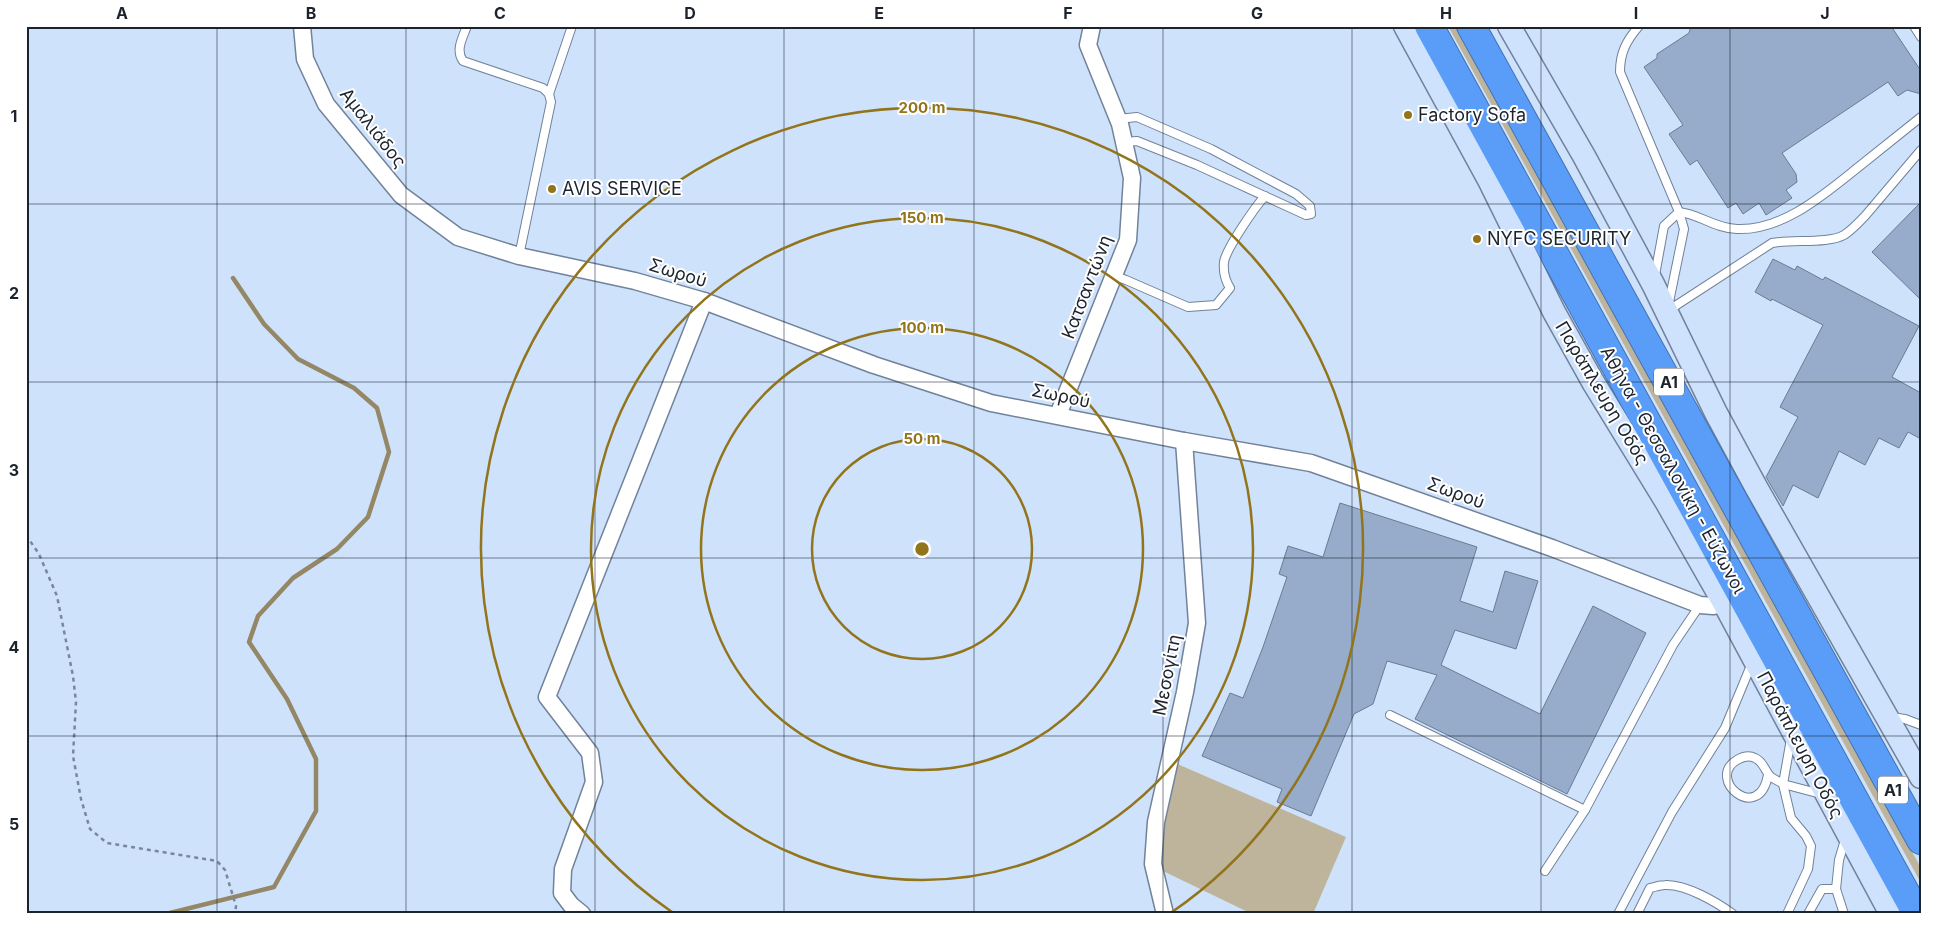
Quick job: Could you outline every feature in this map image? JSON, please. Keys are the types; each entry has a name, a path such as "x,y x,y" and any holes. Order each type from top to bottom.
{"highway":[{"name":"Αθήνα - Θεσσαλονίκη - Εύζωνοι","path":"1428,26 1917,914"},
{"name":"Α1","path":"1471,26 1921,840"}],"street":[{"name":"Αμαλιάδος","path":"302,26 305,59 326,104 401,195"},
{"name":"Κατσαντώνη","path":"1058,415 1112,275 1128,240 1132,178 1118,119 1088,45 1092,26"},
{"name":"Παράπλευρη Οδός","path":"1405,26 1490,180 1554,312 1588,374 1667,503 1724,604 1891,914"},
{"path":"1509,26 1567,125 1653,284 1716,413 1751,478 1921,777"},
{"name":"Σωρού","path":"401,195 458,237 519,256 635,281 704,301 874,365 991,403 1184,441 1311,463 1552,548 1700,605 1713,606 1724,604"},
{"path":"582,914 571,905 562,893 563,869 594,782 590,753 547,697 704,301"},
{"name":"Μεσογίτη","path":"1165,914 1153,864 1156,822 1185,692 1197,623 1184,441"}],"lane":[{"path":"467,26 459,50 463,61 543,88 549,94 551,102 519,256"},
{"path":"549,94 572,26"},
{"path":"1639,26 1628,38 1623,50 1620,72 1684,228 1667,312"},
{"path":"1914,26 1921,37"},
{"path":"1118,119 1137,117 1211,149 1296,194 1310,206 1311,214 1306,215 1137,141 1124,142"},
{"path":"1679,212 1729,228 1752,228 1774,222 1812,204 1921,117"},
{"path":"1667,312 1772,243 1828,239 1842,236 1856,226 1921,150"},
{"path":"1112,275 1188,307 1216,305 1230,288 1225,280 1224,260 1252,211 1265,196"},
{"path":"1653,284 1664,226 1679,212"},
{"path":"1546,871 1585,810 1673,645 1700,605"},
{"path":"1618,914 1672,812 1725,728 1754,659"},
{"path":"1390,715 1585,810"},
{"path":"1887,717 1905,719 1921,725"},
{"path":"1787,914 1808,869 1812,846 1791,818 1783,784 1793,731"},
{"path":"1768,774 1766,786 1758,795 1747,798 1736,794 1729,785 1727,774 1732,763 1742,757 1754,757 1764,764 1768,774 1783,784 1826,795"},
{"path":"1844,914 1836,889 1839,860 1848,833"},
{"path":"1637,914 1650,888 1665,884 1680,887 1716,902 1733,914"},
{"path":"1808,914 1822,889 1836,889"}],"path":[{"path":"26,536 39,554 57,596 73,676 76,702 72,756 81,799 90,829 107,843 217,861 226,870 236,906 235,914"}],"shaded area":[{"path":"1448,26 1457,26 1921,868 1921,883"},
{"path":"1175,763 1346,837 1313,914 1252,914 1163,871 1162,832"}],"building":[{"path":"1691,26 1891,26 1921,71 1921,94 1907,90 1898,96 1888,82 1782,153 1796,174 1797,182 1786,190 1792,198 1766,215 1759,203 1743,214 1736,203 1728,208 1697,160 1690,165 1669,134 1683,125 1644,67 1657,58 1657,54 1689,33"},
{"path":"1921,202 1921,300 1872,252"},
{"path":"1773,259 1795,270 1797,266 1823,280 1825,277 1919,326 1892,377 1921,393 1921,439 1908,432 1899,448 1879,438 1865,465 1839,451 1818,498 1793,485 1783,506 1766,477 1798,417 1780,407 1823,325 1755,292"},
{"path":"1340,503 1477,547 1460,601 1493,612 1505,571 1538,581 1516,649 1455,630 1441,665 1540,714 1593,606 1646,633 1567,794 1415,719 1437,675 1387,661 1373,704 1354,714 1311,816 1277,802 1282,789 1202,756 1230,693 1243,698 1287,577 1279,574 1288,546 1323,557"}],"waterway":[{"path":"166,914 274,887 316,811 316,759 287,699 249,642 258,616 293,578 337,549 368,517 389,452 377,408 354,388 298,359 264,324 233,278"}],"place":[{"name":"Factory Sofa","path":"1408,115"},
{"name":"AVIS SERVICE","path":"552,189"},
{"name":"NYFC SECURITY","path":"1477,239"}]}
